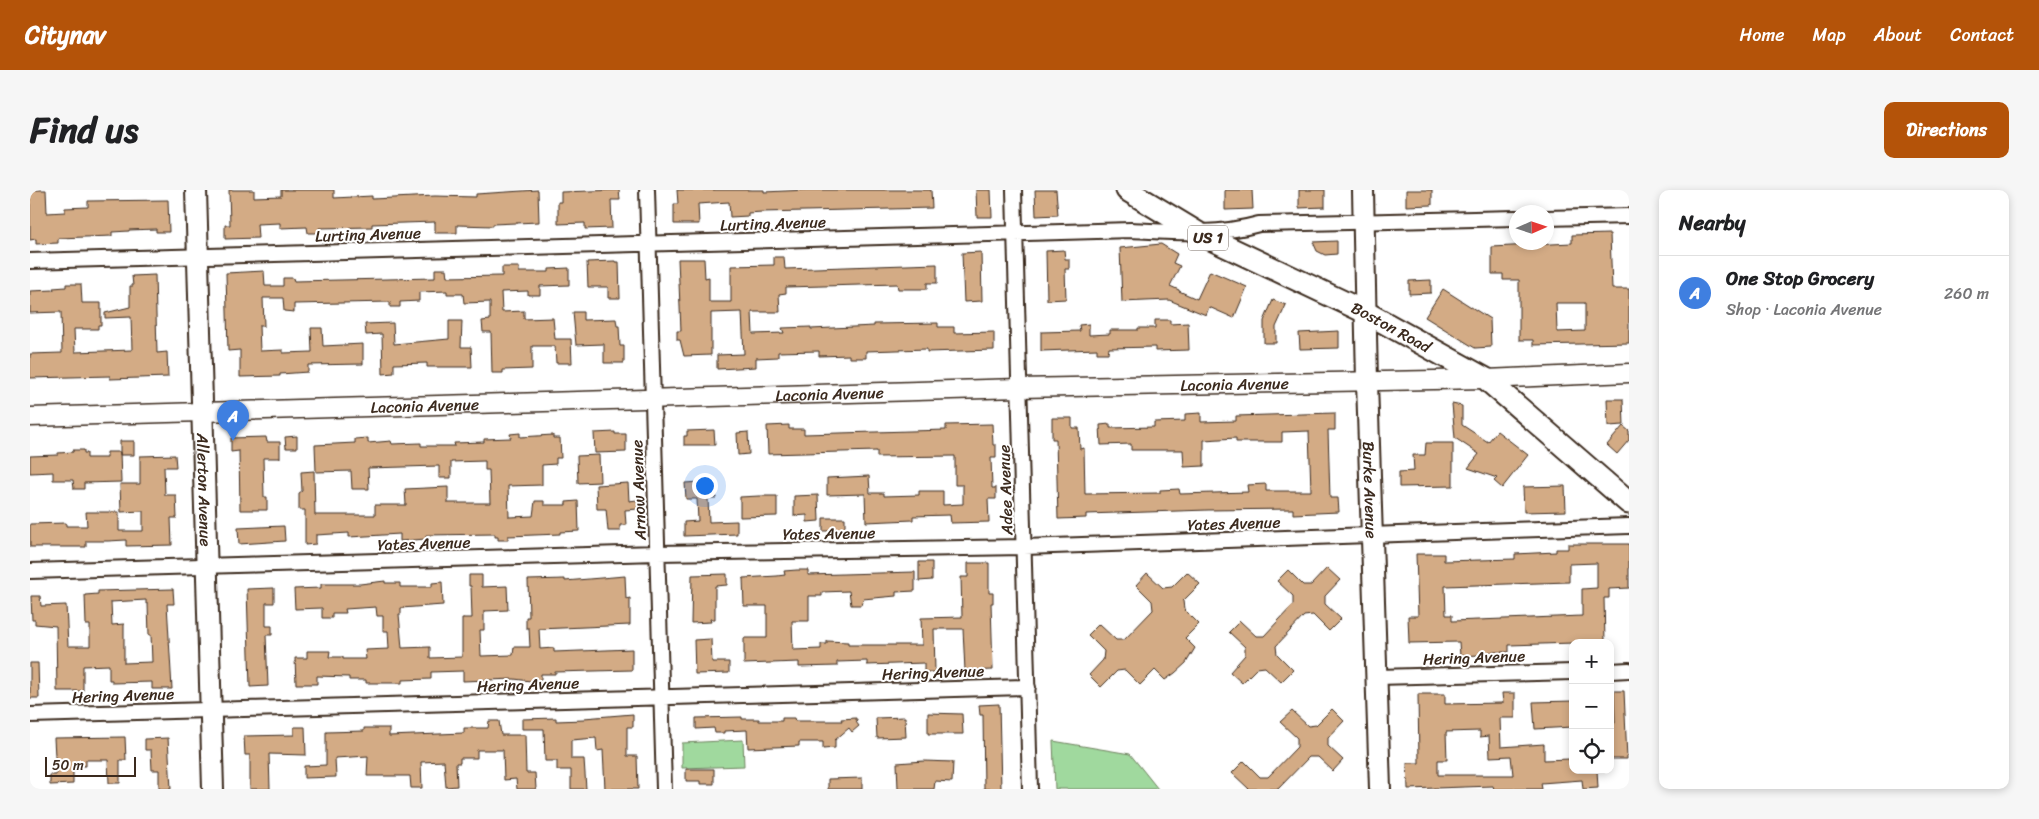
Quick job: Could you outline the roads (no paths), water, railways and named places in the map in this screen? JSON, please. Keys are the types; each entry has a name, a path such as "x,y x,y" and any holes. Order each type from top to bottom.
{"main road":[{"name":"Allerton Avenue","path":"196,190 213,789"},
{"name":"Boston Road","path":"1128,190 1198,233 1366,312 1486,379 1629,504"},
{"name":"Burke Avenue","path":"1363,190 1380,789"}],"street":[{"name":"Arnow Avenue","path":"647,190 664,789"},
{"name":"Adee Avenue","path":"1014,190 1030,789"},
{"path":"1554,218 1629,216"},
{"name":"Lurting Avenue","path":"30,261 1131,230 1198,233 1242,228 1258,224 1509,218"},
{"name":"Laconia Avenue","path":"30,417 1019,388 1486,379 1629,373"},
{"name":"Yates Avenue","path":"30,571 657,553 1024,547 1629,526"},
{"path":"1614,671 1629,670"},
{"name":"Hering Avenue","path":"1377,677 1569,672"},
{"name":"Hering Avenue","path":"30,715 1028,687"}],"place":[{"name":"One Stop Grocery","path":"233,441"}]}
